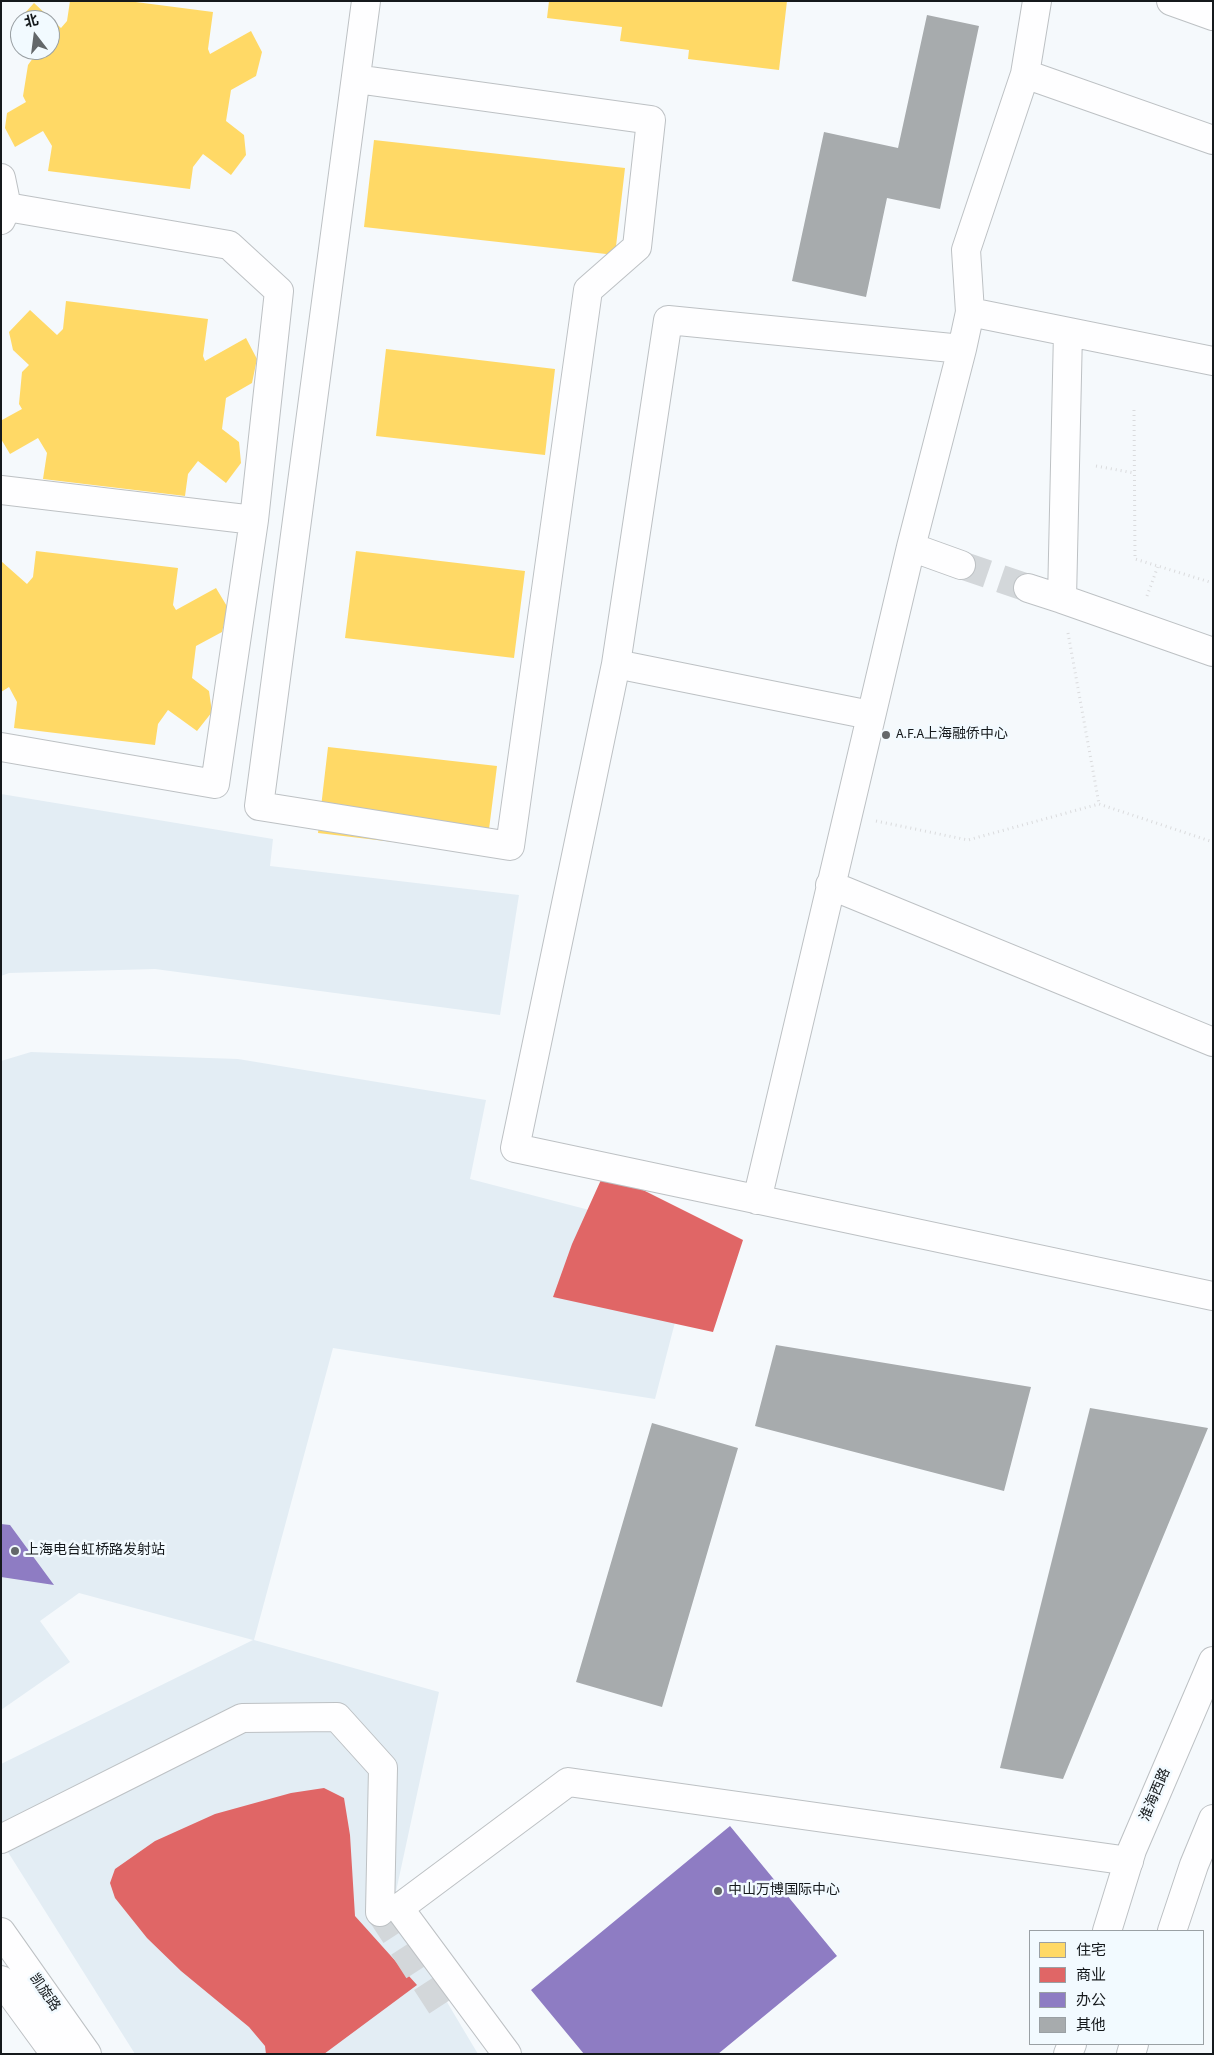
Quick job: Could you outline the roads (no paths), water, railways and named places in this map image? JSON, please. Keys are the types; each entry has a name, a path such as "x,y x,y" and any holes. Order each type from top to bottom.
{"street":[{"path":"356,79 652,120 637,247 588,290 510,846 259,806 366,1"},
{"path":"757,1200 846,814 911,547 962,349 970,312 966,250 1025,74 1037,1"},
{"path":"1172,1 1213,16"},
{"path":"1025,74 1213,140"},
{"path":"1,178 4,214 229,245 279,291 254,520 215,784 1,747"},
{"path":"970,312 1213,361"},
{"path":"962,349 668,320 616,664 515,1148 1213,1296"},
{"path":"1062,599 1068,332"},
{"path":"1,490 254,520"},
{"path":"911,547 961,565"},
{"path":"1028,588 1213,652"},
{"path":"616,664 870,715"},
{"path":"830,885 1213,1042"},
{"name":"淮海西路","path":"1107,1930 1129,1861 1213,1661"},
{"path":"1,1839 242,1718 337,1717 382,1768 380,1912"},
{"path":"507,2054 399,1908 568,1782 1129,1861"},
{"path":"1172,1930 1210,1834"},
{"name":"凯旋路","path":"1,1932 87,2054"},
{"name":"凯旋路","path":"1,1980 55,2054"}],"tunnel":[{"path":"961,565 1028,588"},
{"path":"380,1912 445,2012"}],"place":[{"name":"A.F.A上海融侨中心","path":"886,735"},
{"name":"上海电台虹桥路发射站","path":"15,1551"},
{"name":"中山万博国际中心","path":"718,1891"}]}
